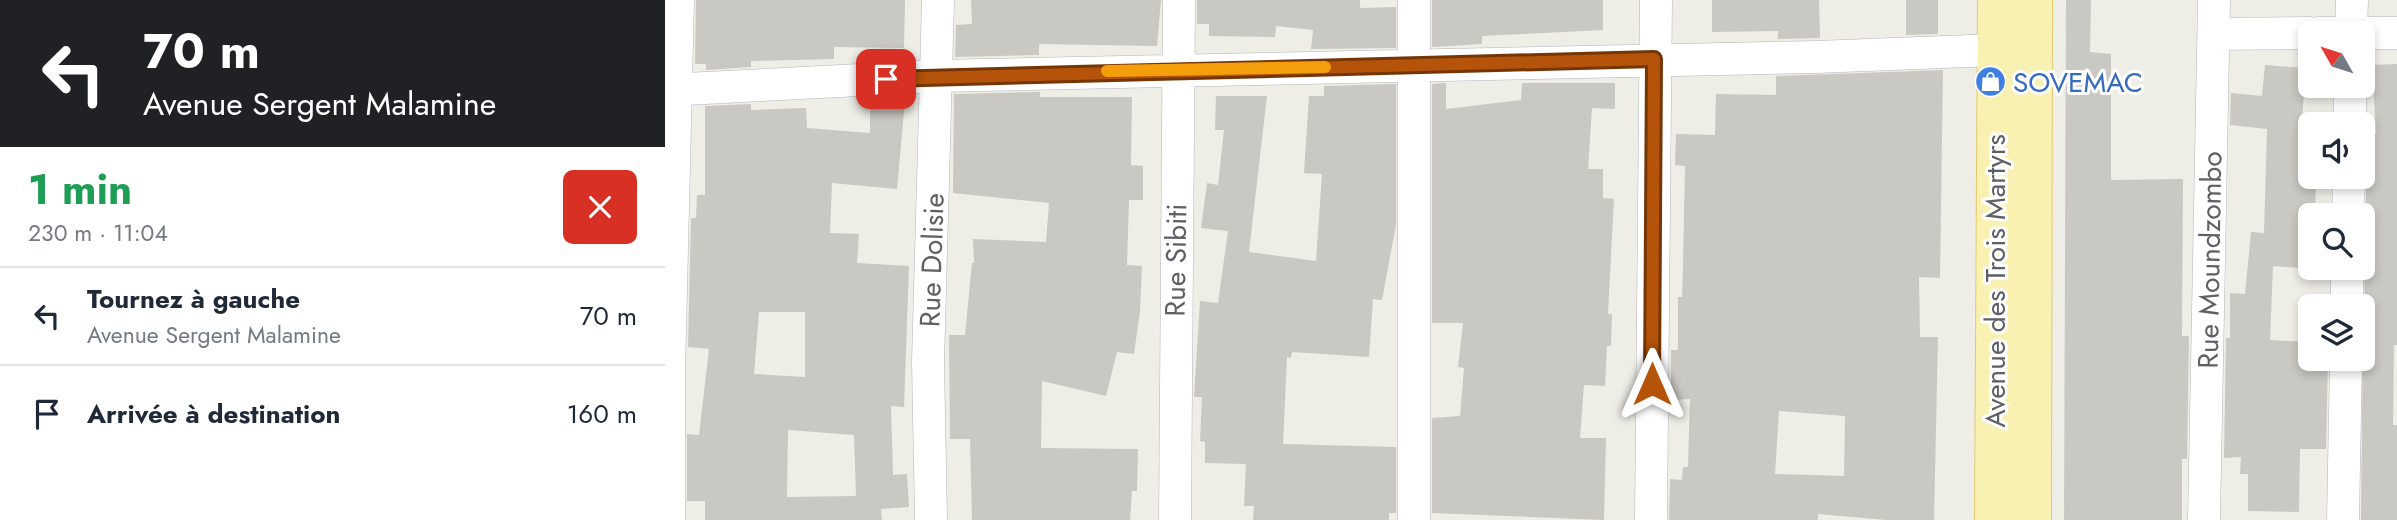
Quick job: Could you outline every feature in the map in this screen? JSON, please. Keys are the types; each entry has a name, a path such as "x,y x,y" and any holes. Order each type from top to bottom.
{"main road":[{"name":"Avenue des Trois Martyrs","path":"1997,0 2015,50 2032,520"},
{"name":"Avenue des Trois Martyrs","path":"1994,520 2015,50 2033,0"}],"street":[{"path":"669,520 671,90 678,0"},
{"name":"Rue Dolisie","path":"932,520 928,362 938,0"},
{"name":"Rue Sibiti","path":"1175,520 1179,0"},
{"path":"1414,0 1414,520"},
{"path":"1651,520 1656,0"},
{"name":"Rue Moundzombo","path":"2204,520 2214,0"},
{"path":"2351,21 2352,0"},
{"path":"2215,34 2298,33"},
{"path":"2375,33 2397,33"},
{"path":"671,90 938,76 2015,50"},
{"path":"2343,520 2346,371"}],"building":[{"path":"696,0 905,0 904,48 834,47 834,59 751,61 751,67 706,70 706,64 695,64"},
{"path":"971,0 1161,0 1157,46 1039,44 1039,55 955,57 956,25 972,24"},
{"path":"1197,0 1360,0 1360,8 1396,7 1396,48 1311,49 1313,30 1276,26 1275,37 1209,36 1209,24 1197,24"},
{"path":"1432,0 1603,0 1603,30 1482,36 1482,44 1432,47"},
{"path":"1712,0 1819,0 1820,38 1778,39 1778,31 1712,32"},
{"path":"1906,0 1938,0 1938,34 1906,35"},
{"path":"2066,0 2091,0 2090,52 2111,54 2111,180 2183,179 2182,336 2189,336 2187,459 2182,459 2182,520 2064,520"},
{"path":"2397,64 2397,345 2394,345 2393,425 2397,425 2397,520 2361,520 2362,371 2375,371 2375,294 2365,294 2364,280 2375,280 2375,203 2366,203 2366,189 2375,189 2375,65"},
{"path":"2265,65 2298,67 2298,98 2304,98 2303,112 2298,112 2298,189 2316,189 2315,203 2298,203 2298,268 2273,266 2270,340 2298,341 2298,371 2328,371 2326,449 2300,449 2299,512 2248,511 2248,474 2240,474 2241,457 2224,458 2226,338 2230,338 2230,293 2245,294 2251,232 2264,233 2267,129 2230,125 2231,93 2262,96"},
{"path":"1943,70 1940,278 1919,277 1920,337 1938,337 1934,520 1886,520 1818,514 1818,520 1669,520 1670,479 1682,480 1683,467 1688,467 1690,399 1671,400 1671,350 1678,350 1678,297 1682,297 1685,166 1675,165 1676,134 1715,135 1716,94 1776,95 1776,76","holes":["1779,411 1845,416 1844,476 1775,474"]},
{"path":"1446,83 1446,109 1521,100 1522,83 1615,83 1615,109 1592,108 1588,169 1603,169 1603,198 1614,199 1608,314 1612,314 1611,346 1607,346 1605,386 1584,385 1580,438 1606,438 1604,520 1432,513 1432,418 1460,416 1464,368 1458,367 1463,323 1432,323 1432,84"},
{"path":"1396,84 1396,225 1382,300 1373,299 1369,357 1292,352 1291,358 1287,357 1283,444 1396,447 1396,513 1389,513 1389,520 1253,520 1254,506 1244,506 1246,464 1205,463 1205,442 1200,441 1202,397 1194,397 1200,301 1218,303 1228,231 1201,228 1207,183 1218,185 1224,130 1215,130 1216,96 1267,96 1249,252 1316,261 1322,174 1304,173 1309,96 1324,96 1324,86"},
{"path":"1040,92 1040,97 1132,97 1131,165 1143,166 1143,200 1129,200 1127,265 1142,266 1134,354 1117,352 1106,396 1042,381 1041,448 1138,449 1137,491 1132,491 1130,520 972,520 970,439 950,439 949,335 965,335 974,263 973,239 1046,242 1049,203 953,193 954,94"},
{"path":"870,101 905,101 897,189 832,183 830,233 859,234 857,263 909,266 904,407 891,406 893,475 907,474 909,507 881,509 882,520 705,520 705,501 687,501 687,434 699,435 709,349 688,347 691,218 696,218 697,195 705,195 705,106 751,104 751,110 806,108 807,128 870,133","holes":["759,312 805,312 805,377 754,374","788,430 854,435 856,496 787,497"]}],"slow traffic":[{"path":"1107,71 1325,67"}],"place":[{"name":"SOVEMAC","path":"1990,82"}],"route":[{"path":"886,79 1179,69 1654,59 1652,384"}]}
